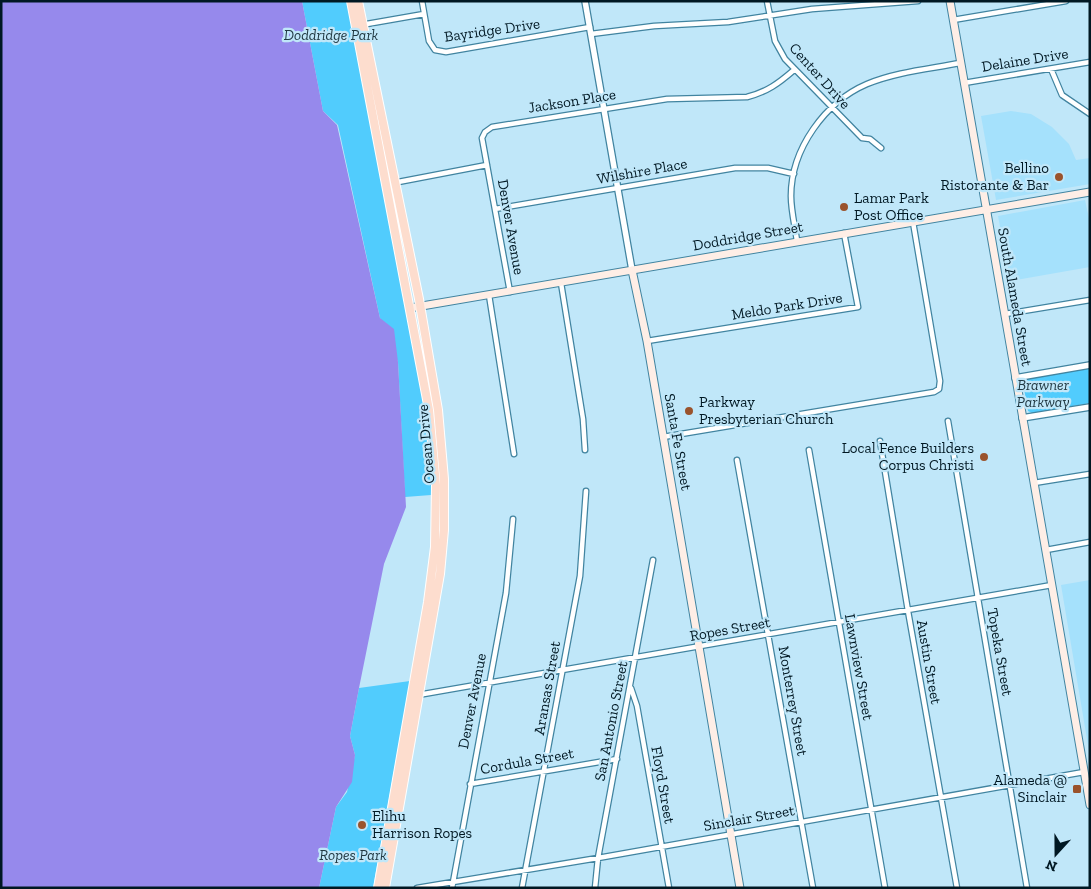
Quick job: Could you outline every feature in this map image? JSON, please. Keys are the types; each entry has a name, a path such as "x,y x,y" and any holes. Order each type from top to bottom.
{"main road":[{"name":"Ocean Drive","path":"351,1 378,101 396,183 438,410 436,486 439,547 436,573 427,629 412,697 386,860 378,888"},
{"name":"Ocean Drive","path":"358,1 359,26 369,103 438,454"},
{"name":"South Alameda Street","path":"950,1 1090,805"},
{"path":"369,103 378,101"},
{"path":"377,141 386,138"},
{"name":"Doddridge Street","path":"410,308 1090,192"},
{"name":"Santa Fe Street","path":"632,270 647,342 740,888"},
{"name":"Ocean Drive","path":"397,797 420,694 427,629"},
{"name":"Ocean Drive","path":"385,888 386,860"}],"street":[{"name":"Bayridge Drive","path":"422,1 429,41 435,50 446,52 590,30 728,22 812,9 918,1"},
{"name":"Santa Fe Street","path":"586,1 632,270"},
{"name":"Center Drive","path":"767,1 775,41 785,59 862,138 870,138 881,148"},
{"path":"953,20 1066,1"},
{"path":"359,26 424,14"},
{"name":"Delaine Drive","path":"964,83 1090,62"},
{"name":"Delaine Drive","path":"798,242 791,195 794,174 807,139 818,123 850,93 875,81 891,76 960,63"},
{"path":"1052,69 1062,95 1090,114"},
{"name":"Jackson Place","path":"487,165 482,138 485,132 492,127 667,99 747,97 776,86 794,70"},
{"path":"385,184 487,165"},
{"name":"Denver Avenue","path":"487,165 510,292"},
{"name":"Wilshire Place","path":"495,209 735,168 768,168 794,174"},
{"path":"663,437 934,392 939,389 940,382 913,222"},
{"name":"Meldo Park Drive","path":"647,342 858,307 844,234"},
{"path":"561,283 583,419 585,450"},
{"path":"489,295 514,454"},
{"path":"1005,314 1090,300"},
{"path":"1015,378 1090,365"},
{"path":"1022,418 1090,407"},
{"name":"Topeka Street","path":"948,421 1027,888"},
{"name":"Austin Street","path":"880,441 957,888"},
{"name":"Lawnview Street","path":"809,450 885,888"},
{"name":"Monterrey Street","path":"737,460 814,888"},
{"path":"1034,483 1090,474"},
{"name":"Aransas Street","path":"522,888 580,576 586,491"},
{"name":"Denver Avenue","path":"452,888 488,683 506,593 513,519"},
{"path":"1046,550 1090,542"},
{"name":"San Antonio Street","path":"595,888 598,858 653,560"},
{"name":"Ropes Street","path":"412,697 420,694 563,671 1052,585"},
{"name":"Floyd Street","path":"631,687 637,706 669,888"},
{"name":"Cordula Street","path":"470,784 617,758"},
{"name":"Sinclair Street","path":"417,888 1084,772"}],"shaded area":[{"path":"1,1 302,1 323,111 337,125 380,318 394,329 398,362 406,507 384,564 350,736 355,755 352,782 336,807 319,888 1,888"},
{"path":"1011,111 1031,114 1052,127 1069,144 1076,160 1090,158 1090,184 996,200 981,116"},
{"path":"1085,200 1090,223 1090,267 1010,281 998,216"},
{"path":"1090,580 1090,757 1061,585"}],"green space":[{"name":"Doddridge Park","path":"302,1 348,1 428,428 433,490 431,495 405,497 398,362 380,318 338,125 323,111"},
{"name":"Brawner Parkway","path":"1090,368 1090,403 1032,413 1028,411 1023,383 1026,379"},
{"name":"Ropes Park","path":"410,681 373,888 319,888 336,807 347,792 355,755 350,736 359,688"}],"place":[{"name":"Bellino Ristorante & Bar","path":"1059,177"},
{"name":"Lamar Park Post Office","path":"844,207"},
{"name":"Parkway Presbyterian Church","path":"689,411"},
{"name":"Local Fence Builders Corpus Christi","path":"984,457"},
{"name":"Alameda @ Sinclair","path":"1077,789"},
{"name":"Elihu Harrison Ropes","path":"362,825"}]}
